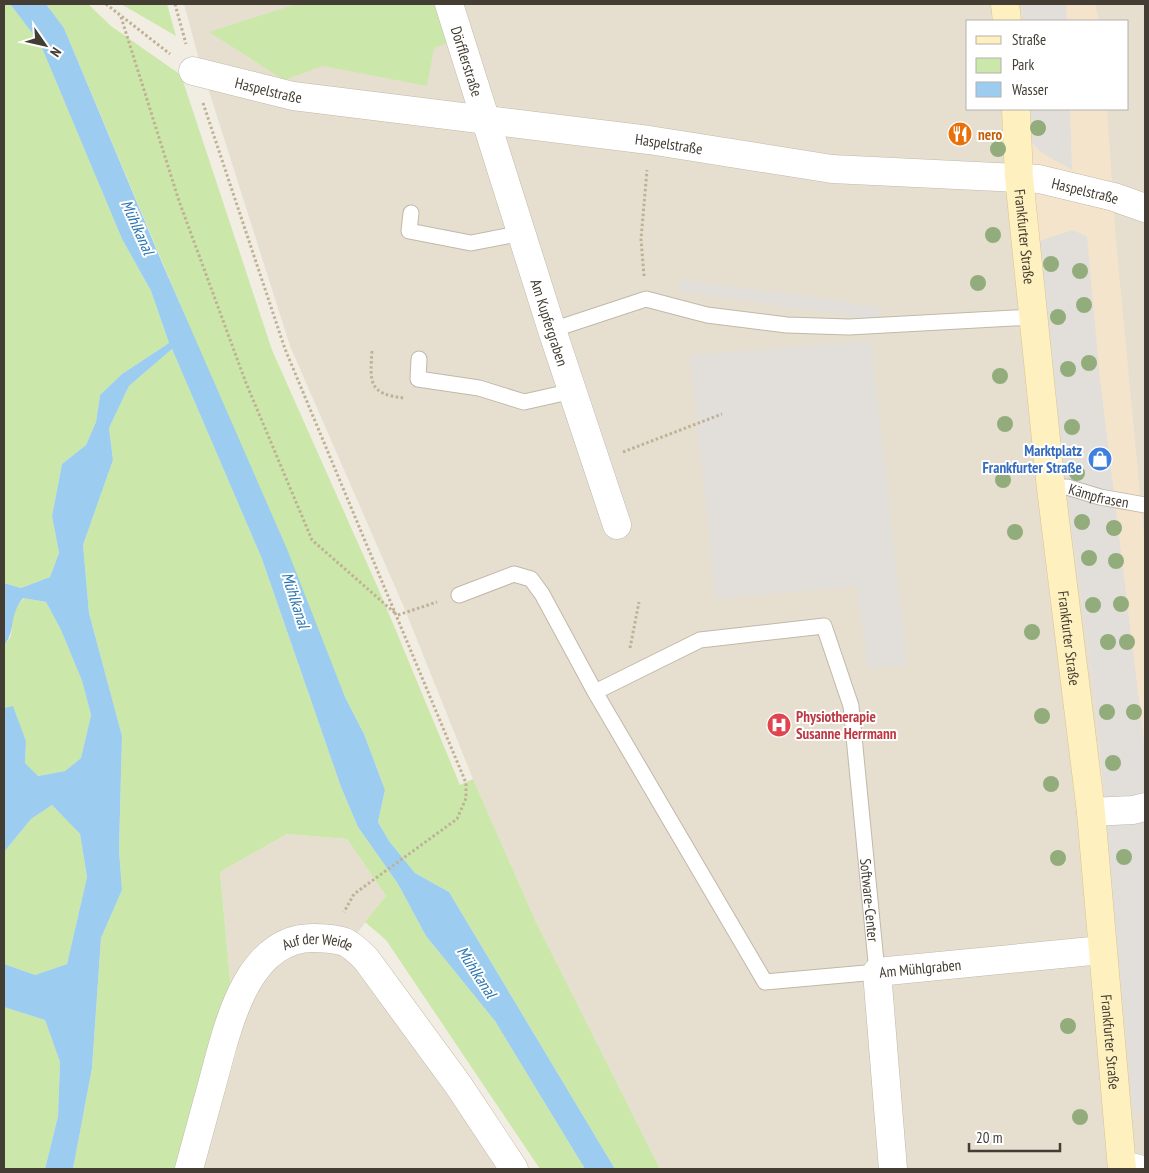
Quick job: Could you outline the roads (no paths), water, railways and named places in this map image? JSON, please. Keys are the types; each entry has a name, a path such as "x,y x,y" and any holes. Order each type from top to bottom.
{"street":[{"name":"Dörfflerstraße","path":"449,4 486,118"},
{"path":"1005,4 1007,20"},
{"name":"Haspelstraße","path":"193,71 293,96 486,118 649,140 832,169 1019,177 1060,184 1145,208"},
{"name":"Frankfurter Straße","path":"1016,110 1019,177 1051,488 1091,812 1102,950 1128,1168"},
{"name":"Am Kupfergraben","path":"486,118 552,330 617,525"},
{"path":"1091,812 1133,810 1145,807"},
{"name":"Auf der Weide","path":"189,1169 238,998 258,966 275,951 289,943 308,938 348,941 366,958 459,1086 514,1169"},
{"name":"Am Mühlgraben","path":"892,1169 877,972 1102,950"}],"lane":[{"path":"411,213 409,231 471,243 522,233"},
{"path":"552,330 646,299 707,315 787,325 849,327 1033,317"},
{"path":"418,359 418,379 479,388 524,402 572,391"},
{"name":"Kämpfrasen","path":"1051,488 1066,487 1100,497 1145,505"},
{"path":"459,595 514,574 531,579 542,594 595,692 765,982 877,972"},
{"name":"Software-Center","path":"595,692 700,640 824,626 851,706 877,972"}],"water":[{"name":"Mühlkanal","path":"10,4 46,4 64,28 163,265 287,549 345,697 364,734 385,790 378,822 389,841 415,873 449,892 615,1169 585,1169 495,1021 426,936 398,884 358,827 341,787 262,559 172,349 129,386 109,428 113,460 83,545 89,613 122,736 119,850 122,890 101,938 92,1068 73,1169 45,1169 58,1116 60,1062 45,1020 4,1007 4,964 35,975 67,964 87,877 80,834 52,805 31,819 4,852 4,708 13,706 26,741 25,763 38,776 65,771 81,758 91,715 82,681 61,630 46,602 23,598 18,605 8,640 4,646 4,583 21,588 50,577 59,553 52,516 62,464 86,445 96,422 100,395 122,374 169,343 151,291 122,239 40,43"}],"place":[{"name":"nero","path":"960,134"},
{"name":"Marktplatz Frankfurter Straße","path":"1100,459"},
{"name":"Physiotherapie Susanne Herrmann","path":"779,725"}]}
